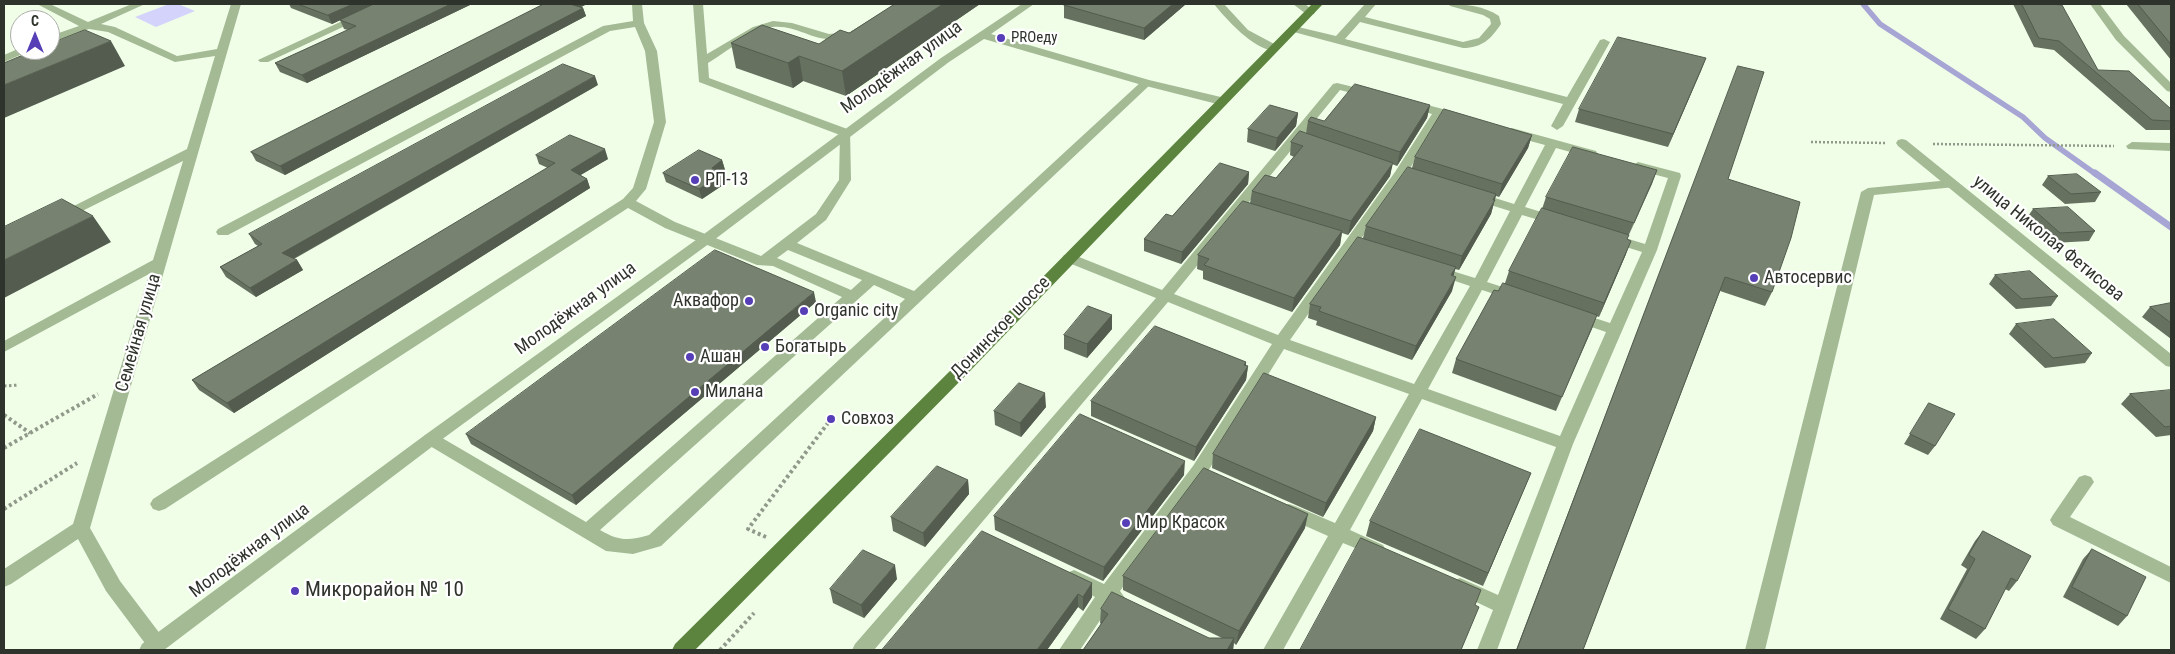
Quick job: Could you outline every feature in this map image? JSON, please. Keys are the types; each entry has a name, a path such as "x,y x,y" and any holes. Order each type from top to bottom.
{"main road":[{"name":"Донинское шоссе","path":"682,650 1314,8"}],"street":[{"path":"42,4 88,26 112,29 175,59 222,51"},
{"path":"60,36 140,4"},
{"name":"Семейная улица","path":"81,528 236,4"},
{"path":"264,60 387,4"},
{"path":"158,504 628,202 639,188 660,122 651,51 639,23 637,4"},
{"path":"698,4 702,80 846,133 845,180 821,217 762,262"},
{"name":"Молодёжная улица","path":"153,648 431,439 705,240 846,133 1028,4"},
{"path":"1219,4 1244,32 1274,48"},
{"path":"1298,4 1314,8"},
{"path":"1338,40 1371,4"},
{"path":"1358,18 1463,45 1475,45 1483,41 1496,24 1495,18 1481,10 1454,4"},
{"path":"2095,4 2120,38 2171,89"},
{"path":"223,232 607,28 639,23"},
{"path":"702,62 768,24 783,24 830,39 839,38 854,30"},
{"path":"1294,28 1570,102"},
{"path":"983,35 1146,83 1221,102"},
{"path":"1557,126 1604,42"},
{"path":"431,439 612,546 622,548 633,547 655,540 1146,83"},
{"path":"862,650 966,526 1166,295 1237,206 1300,138 1337,86 1477,122"},
{"path":"1069,650 1107,594 1200,471 1345,242 1405,175 1439,112"},
{"path":"1496,128 1609,158"},
{"name":"улица Николая Фетисова","path":"1902,143 2171,362"},
{"path":"1273,650 1479,283 1516,208 1552,144"},
{"path":"2132,146 2171,147"},
{"path":"47,223 193,151"},
{"path":"1487,650 1565,444 1650,250 1675,176 1628,164"},
{"path":"1384,167 1405,175"},
{"path":"1755,650 1868,192 1950,184"},
{"path":"1463,192 1570,225"},
{"path":"628,202 670,225 705,240 762,262 775,262 852,296"},
{"path":"1237,206 1256,212"},
{"path":"1597,233 1650,250"},
{"path":"1345,242 1368,249"},
{"path":"787,244 914,297"},
{"path":"1069,258 1281,342 1565,444"},
{"path":"4,347 159,263"},
{"path":"1423,266 1533,302"},
{"path":"587,531 871,280"},
{"path":"1560,312 1615,330"},
{"path":"1065,413 1083,421"},
{"path":"1182,464 1217,479"},
{"path":"2085,482 2059,520 2171,575"},
{"path":"1277,506 1390,556"},
{"path":"966,526 984,534"},
{"path":"4,579 81,528 113,586 153,648"},
{"path":"1054,568 1133,606"},
{"path":"1443,579 1504,606"}],"path":[{"path":"2049,146 2132,146"},
{"path":"4,386 19,385"},
{"path":"4,448 93,395 124,386"},
{"path":"4,415 30,433"},
{"path":"4,509 106,446"}],"shaded area":[{"path":"169,4 178,4 195,11 156,27 135,17"}],"building":[{"path":"298,4 353,4 328,15"},
{"path":"374,4 451,4 302,75 275,63 356,26 340,20"},
{"path":"544,4 570,4 583,8 280,166 251,152"},
{"path":"895,4 943,4 842,71 799,56 788,63 731,43 762,25 819,44 840,30 849,33"},
{"path":"1173,4 1144,28 1064,5"},
{"path":"2022,4 2062,5 2098,70 2129,71 2171,109 2171,121 2152,120 2059,41 2039,38"},
{"path":"2138,4 2171,4 2171,44"},
{"path":"85,30 111,41 4,85 4,63 11,60 60,60 60,40"},
{"path":"1618,37 1706,58 1673,134 1579,109"},
{"path":"563,64 595,76 282,253 297,260 250,288 220,267 262,244 249,234"},
{"path":"1738,66 1764,72 1728,179 1800,202 1791,238 1772,292 1725,277 1583,650 1517,650"},
{"path":"1355,84 1430,105 1400,152 1308,121 1311,117 1324,121"},
{"path":"1270,105 1298,113 1277,138 1248,129"},
{"path":"1444,109 1532,135 1502,184 1415,157"},
{"path":"1300,131 1393,163 1351,221 1252,191 1265,175 1276,178 1303,146 1291,142"},
{"path":"570,135 605,149 571,170 587,179 227,403 192,380 555,163 536,155"},
{"path":"1573,147 1657,170 1634,223 1546,197"},
{"path":"699,150 722,160 712,168 724,173 699,189 663,173"},
{"path":"1220,163 1249,172 1182,252 1144,239 1166,214 1172,216"},
{"path":"1408,167 1496,194 1493,200 1495,200 1462,256 1366,226"},
{"path":"2077,174 2101,192 2071,194 2048,176"},
{"path":"62,199 93,216 4,260 4,227"},
{"path":"1243,201 1342,231 1294,298 1204,265 1209,259 1198,255"},
{"path":"2068,207 2095,231 2060,233 2033,209"},
{"path":"1542,208 1629,235 1627,239 1631,241 1604,303 1509,271"},
{"path":"1358,237 1456,267 1451,275 1456,277 1416,346 1319,311 1321,307 1310,304"},
{"path":"715,250 814,292 572,495 466,434"},
{"path":"2030,271 2058,296 2022,299 1995,275"},
{"path":"1503,283 1597,315 1562,397 1456,359 1494,290 1498,291"},
{"path":"2171,303 2171,323 2150,307"},
{"path":"1088,306 1112,315 1087,344 1064,335"},
{"path":"2054,319 2092,353 2053,358 2016,324"},
{"path":"1155,326 1246,362 1244,365 1248,366 1196,447 1091,401"},
{"path":"1264,373 1376,417 1326,503 1213,454"},
{"path":"1019,383 1045,393 1020,423 994,411"},
{"path":"2171,390 2171,426 2165,427 2130,394"},
{"path":"1929,403 1955,414 1935,446 1910,434"},
{"path":"1080,414 1185,461 1104,567 994,516"},
{"path":"1420,429 1531,473 1488,573 1370,521"},
{"path":"937,466 968,480 923,533 891,517"},
{"path":"1204,468 1308,514 1239,631 1123,576"},
{"path":"982,531 1092,583 1083,597 1078,594 1037,650 882,650"},
{"path":"1983,531 2031,556 2017,581 2011,578 1985,629 1948,609 1975,559 1969,555"},
{"path":"1361,538 1481,590 1475,605 1479,607 1461,650 1300,650"},
{"path":"2092,549 2146,577 2127,616 2072,587"},
{"path":"863,550 895,565 861,605 830,589"},
{"path":"1112,592 1209,638 1234,638 1227,650 1083,650 1108,614 1101,609"}],"waterway":[{"path":"1863,4 1880,24 2023,117 2045,138 2097,175"},
{"path":"2095,173 2171,227"}],"place":[{"name":"PROеду","path":"1001,38"},
{"name":"РП-13","path":"695,180"},
{"name":"Автосервис","path":"1754,278"},
{"name":"Аквафор","path":"749,301"},
{"name":"Organic city","path":"804,311"},
{"name":"Богатырь","path":"765,347"},
{"name":"Ашан","path":"690,357"},
{"name":"Милана","path":"695,392"},
{"name":"Совхоз","path":"831,419"},
{"name":"Мир Красок","path":"1126,523"},
{"name":"Микрорайон № 10","path":"295,591"}]}
